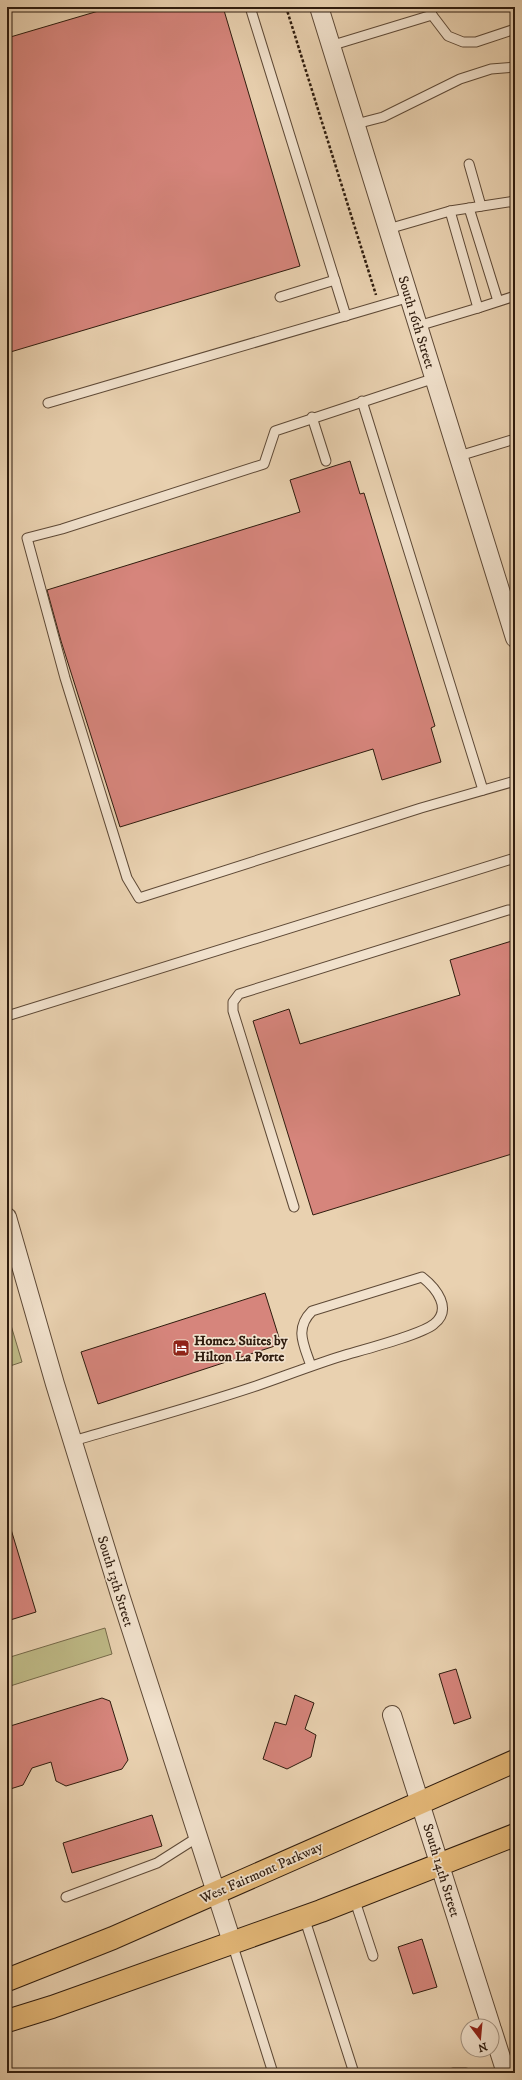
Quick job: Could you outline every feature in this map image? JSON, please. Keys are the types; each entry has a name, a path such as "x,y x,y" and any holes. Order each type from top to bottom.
{"main road":[{"name":"West Fairmont Parkway","path":"7,1980 113,1938 515,1761"},
{"path":"7,2021 52,2007 304,1917 440,1865 515,1834"}],"street":[{"name":"South 16th Street","path":"319,7 459,456 509,600 515,638"},
{"name":"South 13th Street","path":"7,1217 73,1442 232,1942"},
{"name":"South 14th Street","path":"392,1715 488,2018"},
{"path":"500,2054 506,2073"}],"lane":[{"path":"250,7 346,316"},
{"path":"330,46 431,11 448,36 463,42 476,42 515,29"},
{"path":"356,124 383,117 460,79 491,69 515,67"},
{"path":"469,164 481,206"},
{"path":"388,229 450,211 515,201"},
{"path":"469,208 498,301"},
{"path":"450,211 478,308"},
{"path":"280,297 335,280"},
{"path":"418,326 515,296"},
{"path":"48,403 410,297"},
{"path":"435,378 312,417 275,431 264,464 62,529 27,538 65,678 126,878 139,898 421,808 515,781"},
{"path":"362,401 483,790"},
{"path":"312,417 326,461"},
{"path":"459,456 515,439"},
{"path":"7,1016 515,858"},
{"path":"294,1207 233,1011 233,1002 238,994 508,910 515,910"},
{"path":"73,1442 256,1386 434,1325 441,1316 442,1305 438,1292 422,1278 312,1310 304,1318 302,1327 302,1339 311,1366"},
{"path":"66,1897 157,1863 198,1837"},
{"path":"354,1898 373,1956"},
{"path":"304,1917 354,2073"},
{"path":"232,1942 273,2073"},
{"path":"453,2073 466,2073"}],"path":[{"path":"286,7 380,306"}],"shaded area":[{"path":"7,1312 22,1362 7,1367"},
{"path":"105,1628 112,1654 7,1687 7,1658"}],"building":[{"path":"112,7 223,7 300,266 7,353 7,38"},
{"path":"350,461 360,494 364,493 435,726 431,728 441,762 382,780 373,749 120,827 61,641 47,590 300,512 290,480"},
{"path":"515,940 515,1153 313,1215 253,1021 289,1009 300,1044 460,995 450,960"},
{"name":"Home2 Suites by Hilton La Porte","path":"265,1293 281,1344 98,1404 81,1352"},
{"path":"10,1526 36,1612 7,1621 7,1527"},
{"path":"456,1669 471,1718 454,1724 439,1674"},
{"path":"295,1695 314,1703 305,1729 316,1735 311,1757 287,1769 263,1759 275,1722 286,1725"},
{"path":"102,1698 110,1701 128,1760 122,1769 66,1786 56,1781 51,1762 32,1768 23,1785 7,1790 7,1727"},
{"path":"152,1815 162,1846 72,1873 63,1843"},
{"path":"422,1939 437,1987 413,1994 398,1947"}],"place":[{"name":"Home2 Suites by Hilton La Porte","path":"181,1348"}]}
